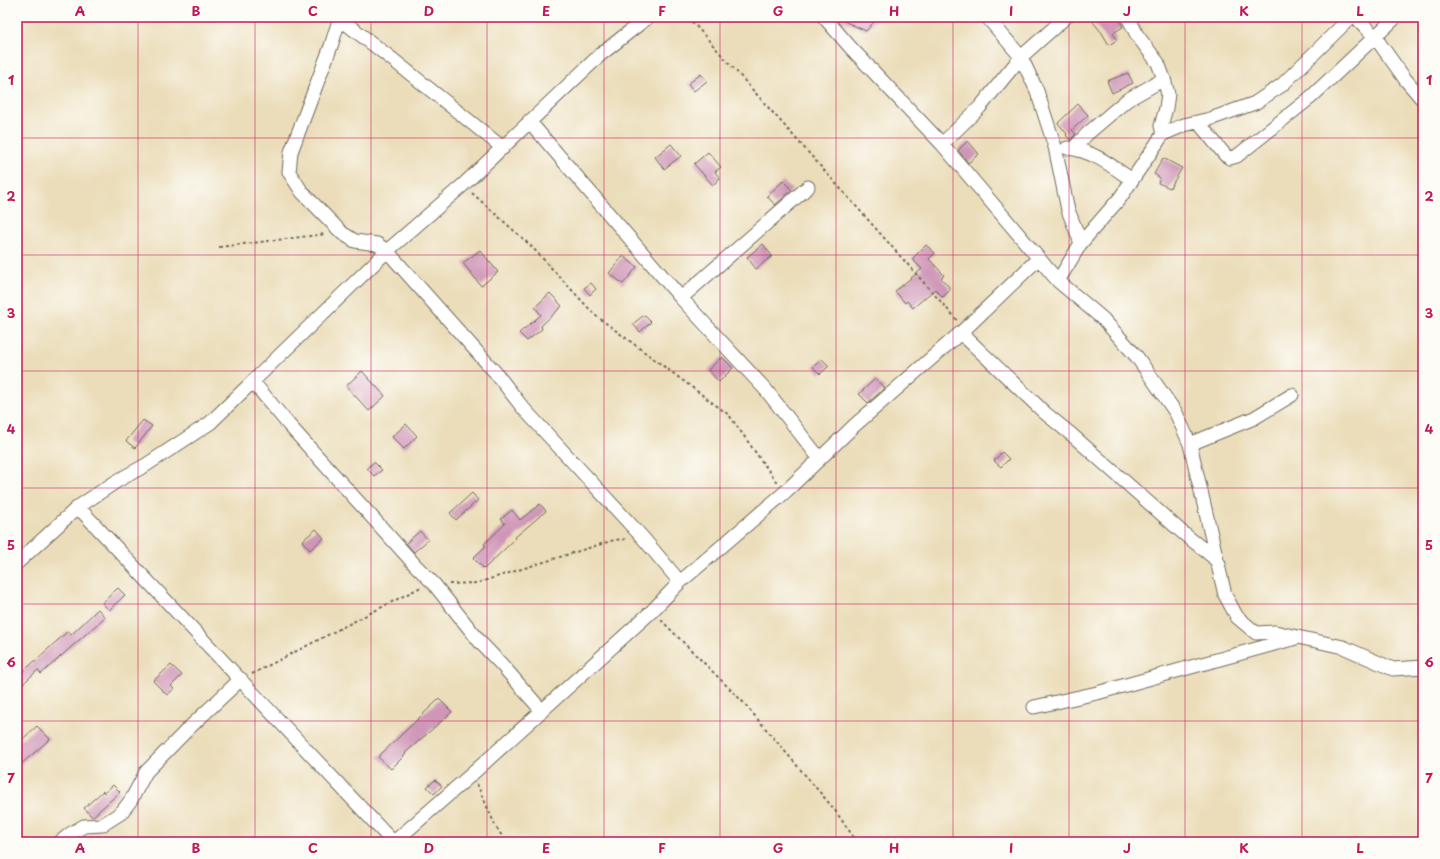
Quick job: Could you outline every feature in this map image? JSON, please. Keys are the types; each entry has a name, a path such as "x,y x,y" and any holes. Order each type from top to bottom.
{"street":[{"path":"17,563 78,507 210,423 387,251 463,185 600,55 648,17"},
{"path":"824,17 851,48 942,144 1058,281 1103,319 1138,357 1176,414 1190,444 1225,595 1237,617 1256,633 1275,632 1344,647 1393,669 1423,667"},
{"path":"987,17 1021,57 1037,92 1055,147 1068,210 1081,243"},
{"path":"942,144 980,107 1021,57 1066,17"},
{"path":"1128,17 1137,35 1158,63 1164,79 1168,94 1161,126 1163,134"},
{"path":"1058,281 1081,243 1120,198 1163,134 1184,125 1210,119 1255,103 1282,85 1351,17"},
{"path":"1356,17 1375,37 1405,80 1423,100"},
{"path":"1198,122 1225,155 1230,158 1238,156 1310,98 1396,17"},
{"path":"503,148 340,18 331,46 290,152 289,172 302,192 342,232 356,241 377,244 387,251 495,372 523,408 643,538 680,582"},
{"path":"1074,148 1087,134 1127,100 1164,79"},
{"path":"529,121 681,298 766,390 820,459"},
{"path":"1055,147 1074,148 1098,157 1132,180"},
{"path":"681,298 808,187"},
{"path":"78,507 394,842 472,774 652,611 680,582 784,493 855,425 963,331 1038,259"},
{"path":"963,331 1045,413 1183,533 1213,557 1219,564"},
{"path":"253,382 289,425 434,584 480,642 542,711"},
{"path":"1190,444 1254,418 1292,395"},
{"path":"1034,707 1097,693 1300,637"},
{"path":"60,842 84,826 102,826 121,813 131,800 146,772 179,737 241,679"}],"path":[{"path":"688,17 963,331"},
{"path":"463,185 531,246 595,314 729,415 784,493"},
{"path":"219,247 342,232"},
{"path":"652,611 743,702 834,809 857,842"},
{"path":"472,774 496,827 506,842"}],"building":[{"path":"835,17 878,17 866,31"},
{"path":"1089,17 1118,17 1123,27 1113,33 1117,40 1109,45 1102,33"},
{"path":"1128,73 1133,83 1112,93 1107,81"},
{"path":"701,74 707,81 694,91 688,84"},
{"path":"1078,104 1088,115 1072,130 1076,134 1070,140 1058,123"},
{"path":"968,141 979,154 968,163 958,150"},
{"path":"671,144 681,156 664,169 655,157"},
{"path":"708,152 721,167 715,172 720,178 713,185 694,164"},
{"path":"1163,158 1182,168 1170,188 1158,183 1160,178 1154,174"},
{"path":"783,181 792,190 775,205 767,196"},
{"path":"763,244 772,256 756,269 747,257"},
{"path":"926,245 935,253 929,259 944,275 941,278 949,287 949,291 943,297 935,289 913,308 907,301 905,303 895,291 922,269 912,259"},
{"path":"480,250 498,272 481,286 463,263"},
{"path":"623,256 637,267 623,284 609,273"},
{"path":"591,283 596,289 590,295 584,288"},
{"path":"550,293 562,306 541,326 542,329 527,341 519,333 541,315 535,307"},
{"path":"644,315 651,322 640,332 633,324"},
{"path":"722,357 733,368 719,382 708,370"},
{"path":"822,359 829,366 820,374 813,367"},
{"path":"362,371 385,396 369,411 346,386"},
{"path":"875,379 885,388 868,403 859,394"},
{"path":"143,420 152,426 135,448 126,441"},
{"path":"406,424 417,436 404,449 392,437"},
{"path":"1002,452 1009,459 1001,467 994,461"},
{"path":"374,462 382,470 374,476 367,468"},
{"path":"472,493 478,500 456,520 450,513"},
{"path":"540,504 546,511 514,538 515,539 484,569 473,558 486,546 484,544 505,524 501,519 512,510 520,520"},
{"path":"316,529 324,538 310,550 302,541"},
{"path":"420,531 428,540 414,552 406,543"},
{"path":"118,588 125,595 109,610 102,603"},
{"path":"98,609 105,617 41,674 38,670 17,689 17,677 68,631 71,635"},
{"path":"171,665 182,675 171,686 174,689 167,695 153,681"},
{"path":"439,699 452,712 405,753 406,754 391,769 378,757"},
{"path":"37,726 50,739 20,765 17,744"},
{"path":"435,780 442,786 434,794 427,787"},
{"path":"113,785 120,792 92,817 84,808 103,791 104,793"}]}
